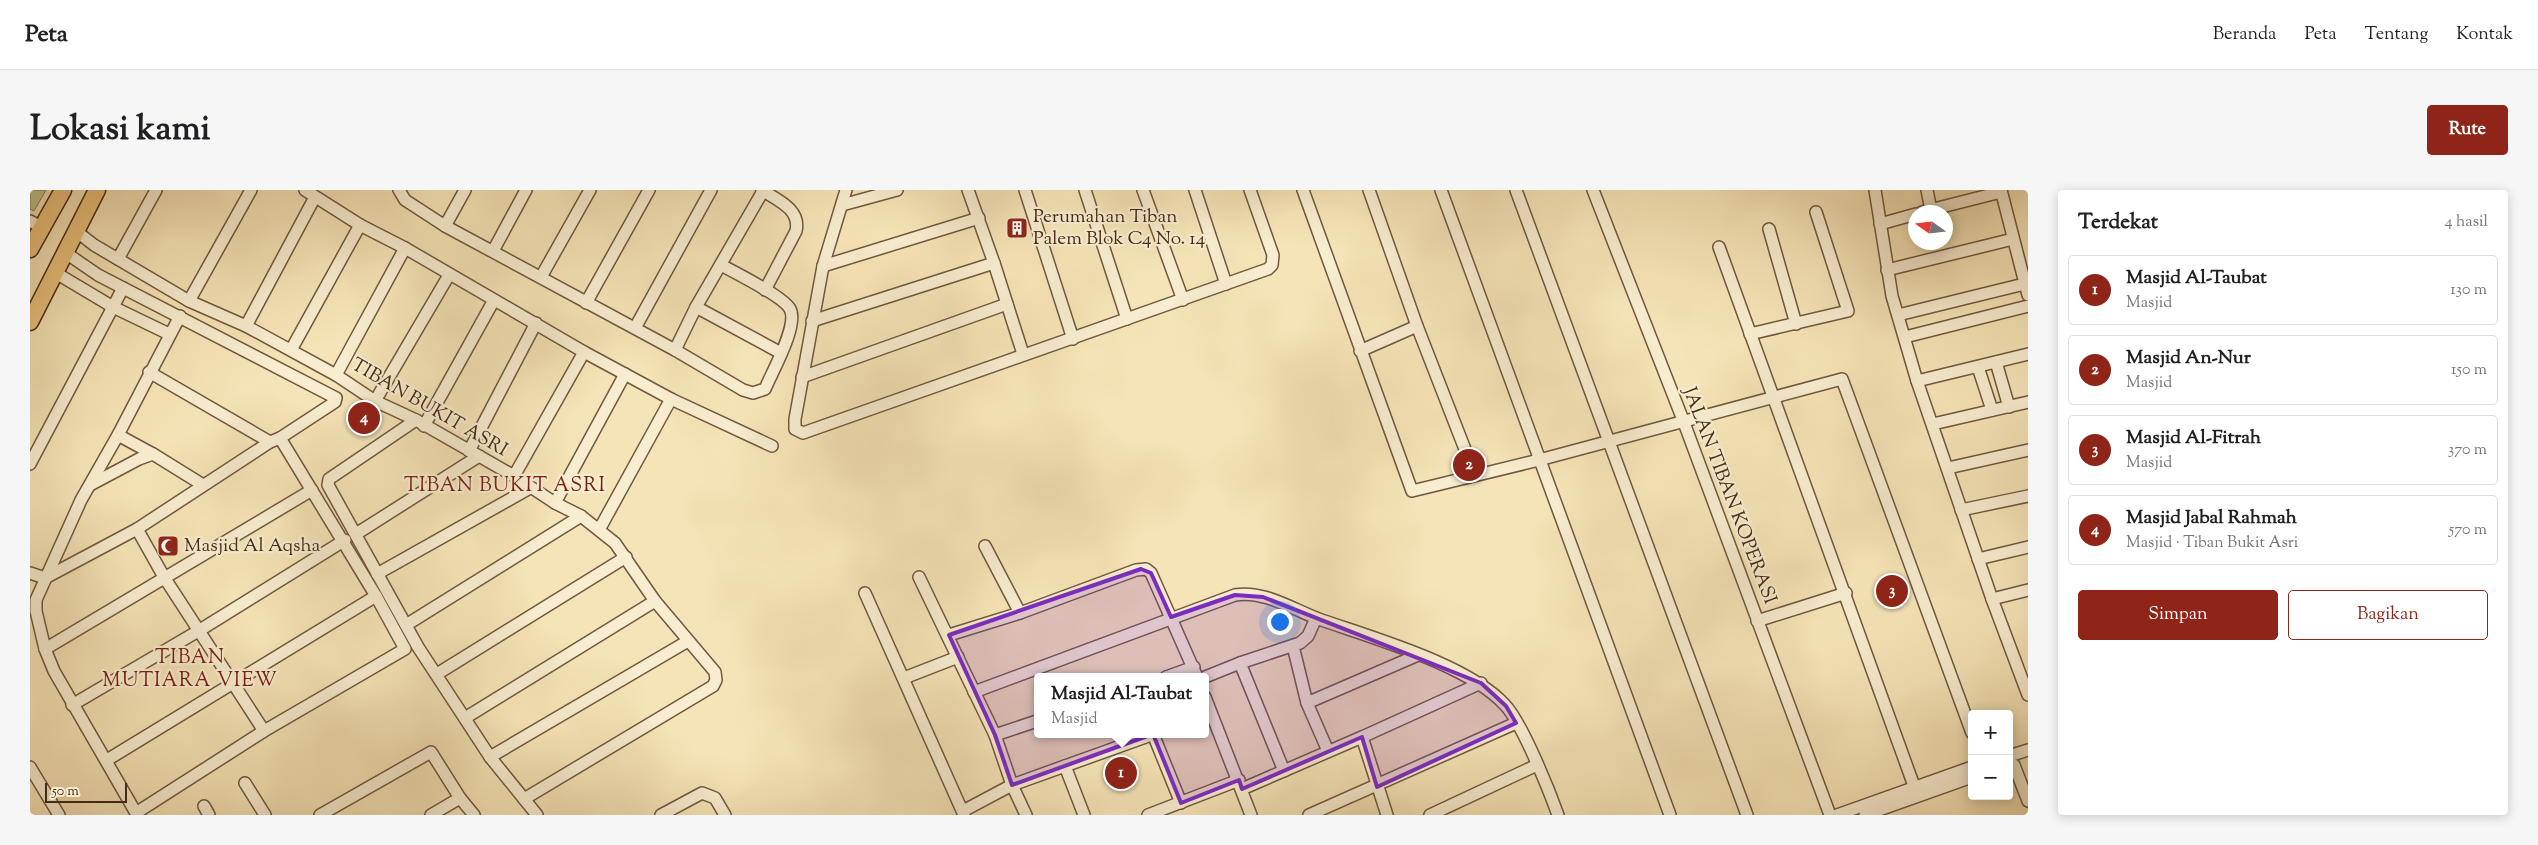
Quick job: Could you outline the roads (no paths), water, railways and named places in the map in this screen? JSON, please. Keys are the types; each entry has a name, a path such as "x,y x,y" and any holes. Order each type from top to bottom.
{"highway":[{"path":"30,249 35,224 63,190"},
{"path":"30,322 98,190"}],"street":[{"path":"118,259 156,190"},
{"path":"189,301 251,190"},
{"path":"305,190 360,225 405,248 584,352 671,398 772,446"},
{"path":"398,190 404,200 445,226 675,350 743,390 753,393 765,389 781,353 792,322 792,314 785,302 721,265"},
{"path":"445,226 465,190"},
{"path":"494,251 526,190"},
{"path":"541,277 590,190"},
{"path":"586,303 649,190"},
{"path":"635,328 711,190"},
{"path":"846,190 823,266 802,377 794,424 795,429 803,434 1023,354 1073,339 1268,269 1273,260 1250,190"},
{"path":"842,206 897,190"},
{"path":"968,190 994,262 1023,354"},
{"path":"1025,190 1073,339"},
{"path":"1085,190 1127,319"},
{"path":"1143,190 1183,300"},
{"path":"1195,190 1226,284"},
{"path":"1303,190 1410,489 1414,491 1474,474 1539,460 1607,440 1842,378 1968,722"},
{"path":"1369,190 1417,326 1474,474"},
{"path":"1441,190 1670,815"},
{"path":"1516,190 1746,815"},
{"name":"JALAN TIBAN KOPERASI","path":"1593,190 1683,420 1830,815"},
{"path":"1875,190 1887,270 1917,381 1992,599 2028,695"},
{"path":"1926,205 1927,190"},
{"path":"675,350 696,307 766,191 792,210 798,224 765,290"},
{"path":"1948,205 2001,191 2028,295"},
{"path":"246,326 315,197"},
{"path":"1750,334 1848,311 1816,212"},
{"path":"1880,224 1908,216"},
{"path":"823,266 979,218"},
{"path":"291,350 360,225"},
{"path":"1769,229 1796,324"},
{"name":"TIBAN BUKIT ASRI","path":"76,231 94,245 189,301 246,326 291,350 336,375 375,401 420,423 514,476 555,503 581,516 600,530 626,557 655,601 715,672 716,680 713,686 524,800"},
{"path":"1887,270 2013,239"},
{"path":"83,264 94,245"},
{"path":"1719,247 1772,396 1846,593 1914,786"},
{"path":"336,375 405,248"},
{"path":"30,573 45,578 137,528 335,402 334,395 123,288 66,253"},
{"path":"812,321 994,262"},
{"path":"56,273 113,307 169,334"},
{"path":"375,401 449,275"},
{"path":"1898,314 2026,283"},
{"path":"30,464 123,288"},
{"path":"494,300 420,423 329,479 328,485 406,625 464,718 490,758 537,815"},
{"path":"802,377 1007,304"},
{"path":"1903,332 1920,333 2028,306"},
{"path":"696,307 781,353"},
{"path":"149,372 275,440 312,490 344,540 405,649 264,731 136,812 54,672 45,649 35,605 45,578 89,486 118,435 149,372 180,316"},
{"path":"356,534 474,454 536,323"},
{"path":"1360,351 1417,326"},
{"path":"514,476 584,352"},
{"path":"1917,381 2028,354"},
{"path":"1996,362 2009,407"},
{"path":"1978,367 1992,410"},
{"path":"555,503 626,374"},
{"path":"600,530 671,398"},
{"path":"1933,424 2028,402"},
{"path":"118,435 204,485"},
{"path":"1948,468 2028,450"},
{"path":"89,486 139,459 153,454"},
{"path":"378,574 530,488"},
{"path":"45,649 312,490"},
{"path":"1961,510 2028,496"},
{"path":"406,625 581,516"},
{"path":"137,528 164,577 264,731"},
{"path":"72,705 200,630 344,540"},
{"path":"985,546 1020,612"},
{"path":"1978,559 2028,547"},
{"path":"437,674 626,557"},
{"path":"949,635 1141,569 1151,573 1195,672"},
{"path":"919,577 949,635 974,692 996,735 1012,785 1026,815"},
{"path":"1992,599 2028,590"},
{"path":"865,593 963,813 1012,785 1143,738"},
{"path":"974,692 1171,617 1244,593 1263,597 1418,655 1481,683 1506,706 1516,723 1537,765 1558,815"},
{"path":"1757,621 1846,593"},
{"path":"106,760 376,596"},
{"path":"464,718 655,601"},
{"path":"1209,675 1305,641 1316,618"},
{"path":"490,758 688,641"},
{"path":"1293,646 1307,703 1328,751"},
{"path":"1307,703 1418,655"},
{"path":"904,678 958,656"},
{"path":"1240,663 1284,771"},
{"path":"1148,815 1180,803 1284,771 1481,683"},
{"path":"1209,716 1241,785 1251,815"},
{"path":"996,735 1034,722"},
{"path":"1309,815 1516,723"},
{"path":"1362,737 1387,815"},
{"path":"1156,738 1180,803"},
{"path":"2012,755 2028,750"},
{"path":"320,815 431,752 460,798 474,815"},
{"path":"1430,815 1537,765"},
{"path":"2013,765 2028,801"},
{"path":"1065,766 1084,815"},
{"path":"30,767 59,815"},
{"path":"1836,815 1968,768"},
{"path":"1865,815 1968,778"},
{"path":"245,783 265,815"},
{"path":"661,815 702,794 715,798 725,815"},
{"path":"431,815 460,798"}],"place":[{"name":"Perumahan Tiban Palem Blok C4 No. 14","path":"1017,228"},
{"name":"Masjid Jabal Rahmah","path":"364,418"},
{"name":"Masjid An-Nur","path":"1469,465"},
{"name":"Masjid Al Aqsha","path":"168,546"},
{"name":"Masjid Al-Fitrah","path":"1892,591"},
{"name":"Masjid Al-Taubat","path":"1121,773"}],"district":[{"name":"TIBAN BUKIT ASRI","path":"505,486"},
{"name":"TIBAN MUTIARA VIEW","path":"190,670"}]}
